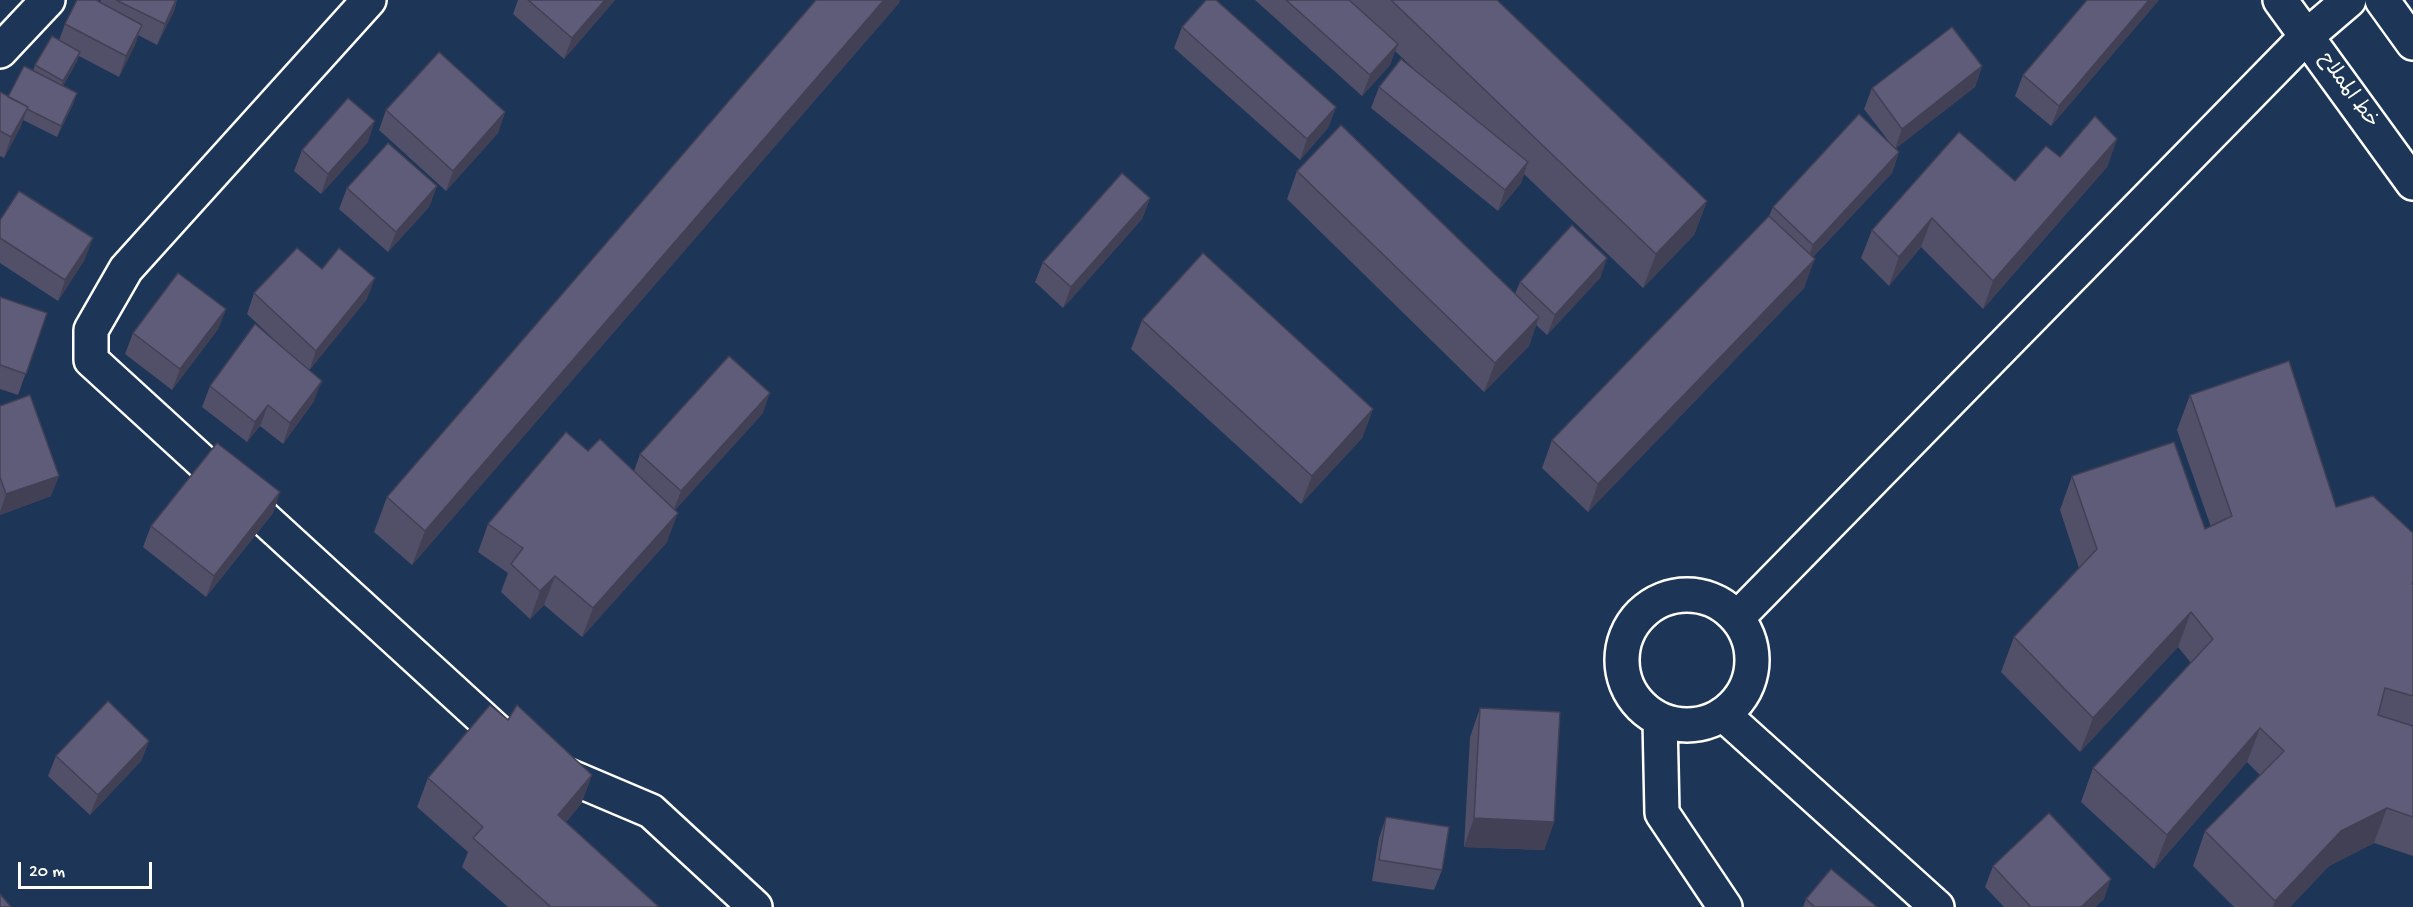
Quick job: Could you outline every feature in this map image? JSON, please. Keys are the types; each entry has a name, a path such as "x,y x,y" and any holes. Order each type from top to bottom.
{"main road":[{"path":"0,51 48,0"},
{"path":"369,0 126,269 91,330 91,360 526,758 651,811 755,907"},
{"name":"خط المملاح","path":"2280,0 2413,183"},
{"path":"1737,618 2307,36 2349,0"},
{"path":"2382,0 2413,43"},
{"path":"1680,595 1701,595 1721,603 1737,618 1748,636 1752,658 1749,679 1739,699 1723,714 1703,723 1681,725 1660,720 1642,708 1629,691 1622,670 1623,650 1629,629 1642,612 1660,600 1680,595"},
{"path":"1723,714 1937,907"},
{"path":"1660,720 1662,813 1725,907"}],"building":[{"path":"77,0 96,0 142,25 126,56 65,24"},
{"path":"116,0 176,0 165,24"},
{"path":"528,0 605,0 572,38"},
{"path":"816,0 884,0 425,531 387,497"},
{"path":"1206,0 1216,0 1336,107 1307,139 1182,27"},
{"path":"1286,0 1349,0 1398,44 1370,75"},
{"path":"1391,0 1497,0 1707,201 1656,254"},
{"path":"2087,0 2149,0 2059,106 2023,75"},
{"path":"1952,27 1982,66 1902,129 1872,88"},
{"path":"52,36 80,52 63,81 35,65"},
{"path":"439,52 505,112 453,171 386,110"},
{"path":"1401,59 1528,162 1505,190 1379,87"},
{"path":"24,66 77,93 61,126 8,97"},
{"path":"0,92 28,107 11,137 0,131"},
{"path":"348,98 375,121 328,174 302,150"},
{"path":"1859,114 1899,152 1813,245 1773,207"},
{"path":"2095,116 2117,139 1993,281 1932,218 1899,257 1872,230 1959,132 2015,181 2046,146 2060,157"},
{"path":"1341,125 1539,317 1495,363 1297,171"},
{"path":"388,143 437,186 396,232 347,188"},
{"path":"1122,173 1150,198 1071,287 1043,262"},
{"path":"19,191 93,238 65,280 0,238 0,220"},
{"path":"1769,216 1815,259 1598,484 1552,440"},
{"path":"1572,225 1607,258 1555,315 1520,282"},
{"path":"297,248 322,269 339,248 375,278 316,351 254,293"},
{"path":"1203,253 1373,409 1312,476 1142,320"},
{"path":"178,273 226,309 180,369 133,333"},
{"path":"0,297 47,313 26,374 0,365"},
{"path":"255,324 322,381 290,423 268,405 255,422 210,386"},
{"path":"729,356 770,393 681,491 640,454"},
{"path":"2289,361 2336,507 2373,496 2413,533 2413,696 2385,688 2378,715 2413,726 2413,817 2387,808 2341,831 2275,901 2205,831 2284,751 2260,728 2167,835 2093,768 2213,639 2191,612 2093,718 2014,637 2097,549 2072,476 2174,442 2205,529 2232,516 2190,395"},
{"path":"30,395 59,476 6,494 0,477 0,406"},
{"path":"566,432 588,451 600,439 678,513 593,608 555,576 540,591 511,564 523,548 488,524"},
{"path":"217,443 280,492 214,576 151,526"},
{"path":"108,701 149,741 98,795 56,756"},
{"path":"490,705 508,720 517,705 592,775 558,815 659,907 551,907 473,838 483,827 428,778"},
{"path":"1480,708 1560,712 1554,822 1474,818"},
{"path":"2049,813 2111,879 2081,907 2031,907 1993,866"},
{"path":"1386,817 1449,827 1442,870 1379,860"},
{"path":"1831,869 1877,907 1815,907 1806,899"},
{"path":"0,894 11,907 0,907"}]}
